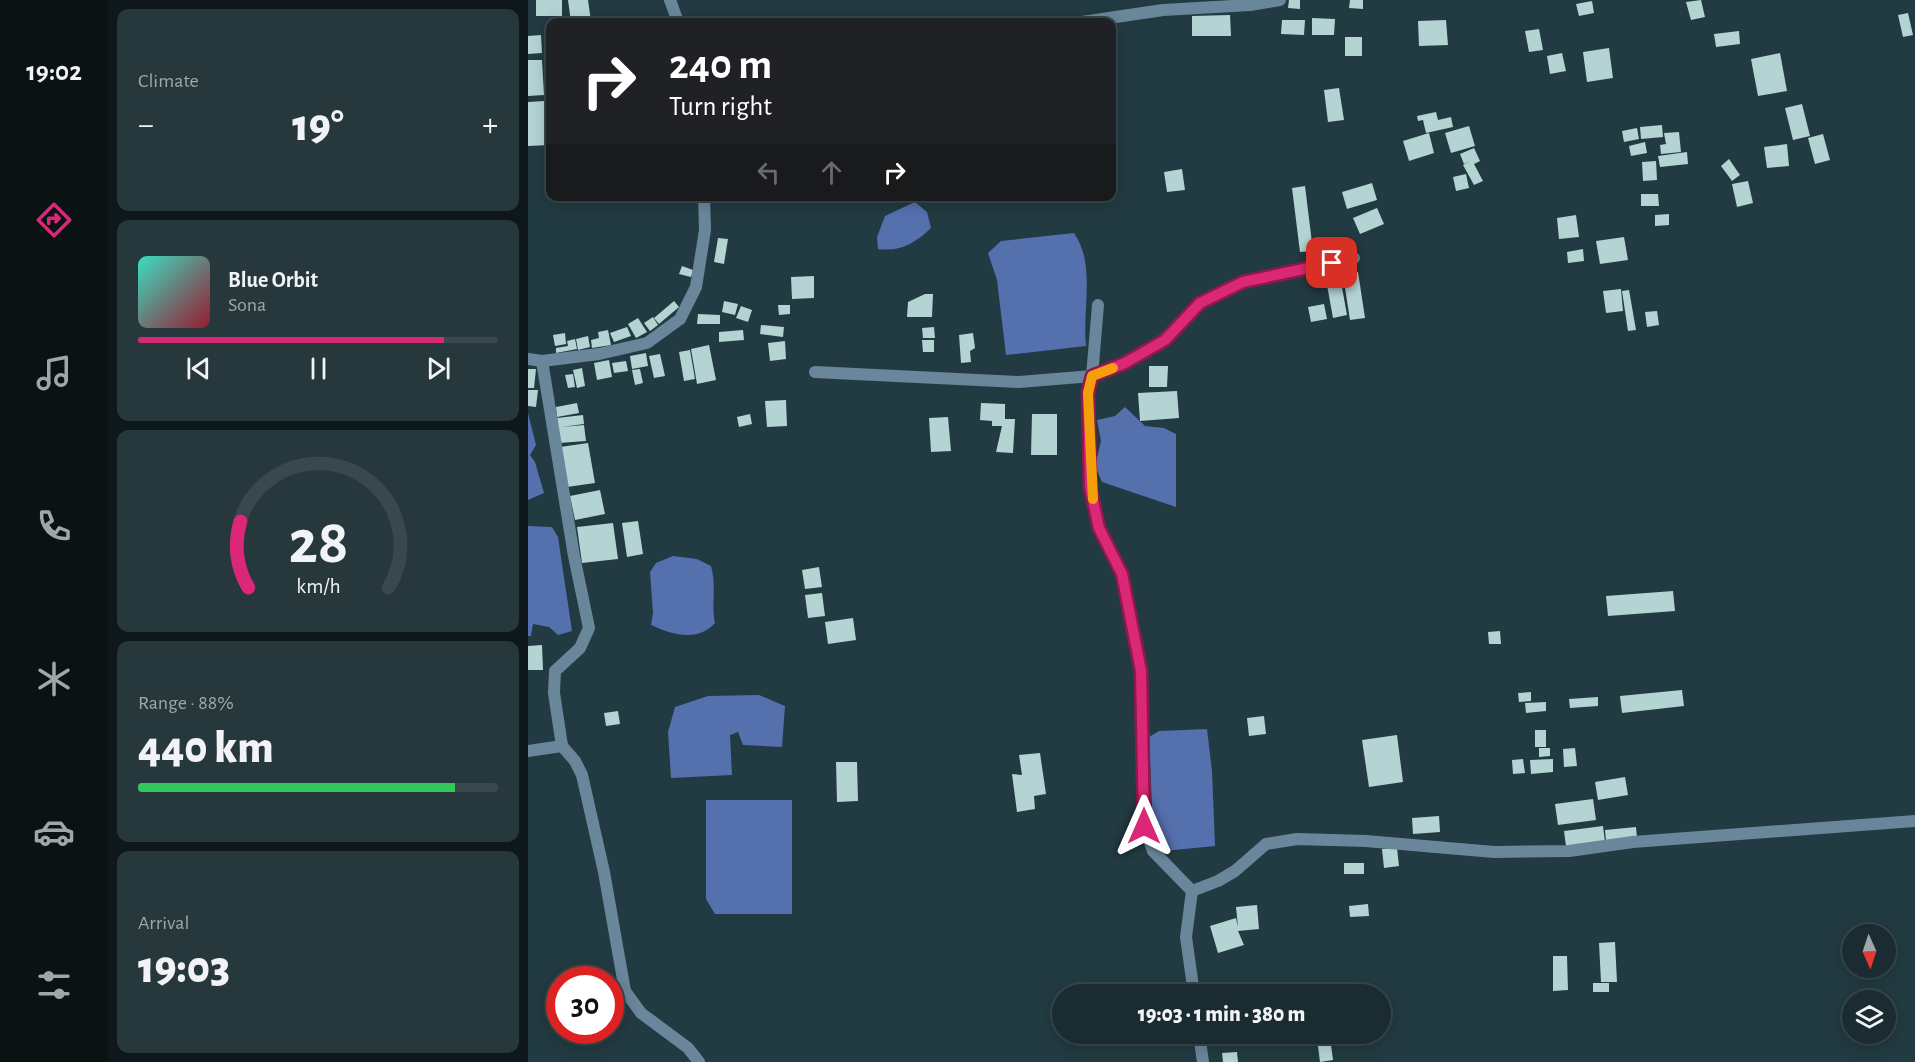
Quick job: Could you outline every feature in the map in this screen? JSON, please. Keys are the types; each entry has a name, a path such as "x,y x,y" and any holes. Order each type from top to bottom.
{"street":[{"path":"670,0 677,18"},
{"path":"1116,18 1163,10 1250,5 1280,0"},
{"path":"528,359 542,361 599,354 647,343 680,319 696,287 705,230 704,201"},
{"path":"815,372 1019,382 1092,376 1125,363 1165,340 1200,303 1243,282 1354,258"},
{"path":"1098,305 1092,376 1088,393 1090,487 1099,528 1122,574 1141,671 1144,826 1153,851 1192,891"},
{"path":"542,361 574,556 589,628 580,648 555,671 554,693 562,746 575,761 582,775 604,872 625,991 641,1013 688,1048 699,1062"},
{"path":"528,751 562,746"},
{"path":"1192,891 1218,882 1235,871 1266,844 1297,839 1366,841 1494,852 1569,851 1633,842 1915,821"},
{"path":"1192,891 1186,937 1193,984"},
{"path":"1200,1044 1203,1062"}],"water":[{"path":"915,202 927,212 931,228 901,248 878,249 877,237 885,216"},
{"path":"1074,233 1085,259 1086,346 1006,355 997,280 988,253 1001,241"},
{"path":"1125,407 1145,426 1164,428 1176,434 1176,507 1102,482 1095,466 1101,441 1097,420 1115,416"},
{"path":"528,413 536,445 530,455 535,462 544,493 528,500"},
{"path":"528,526 552,527 558,537 572,631 558,635 549,627 533,624 531,636 528,636"},
{"path":"673,556 697,559 711,566 714,582 715,623 700,633 675,634 651,625 653,613 650,572 656,563"},
{"path":"759,695 785,706 782,747 743,745 738,732 730,735 732,775 671,778 668,732 675,707 708,696"},
{"path":"1207,729 1212,771 1215,846 1164,851 1153,832 1149,737 1159,731"},
{"path":"706,800 792,800 792,914 715,914 706,899"}],"building":[{"path":"536,0 562,0 562,16 536,16"},
{"path":"568,0 588,0 591,18 570,18"},
{"path":"1289,0 1300,0 1300,9 1288,8"},
{"path":"1350,0 1363,0 1363,9 1349,8"},
{"path":"1701,0 1705,17 1691,20 1686,2"},
{"path":"1592,1 1594,13 1579,16 1576,4"},
{"path":"1908,13 1913,35 1903,37 1898,15"},
{"path":"1230,15 1231,36 1192,36 1192,16"},
{"path":"1312,18 1335,19 1334,35 1312,35"},
{"path":"1282,20 1305,20 1304,35 1281,34"},
{"path":"1446,20 1448,45 1419,46 1418,21"},
{"path":"1539,29 1543,50 1529,52 1525,31"},
{"path":"1739,31 1740,44 1716,47 1714,34"},
{"path":"541,35 542,53 528,54 528,36"},
{"path":"1345,37 1362,37 1362,56 1345,56"},
{"path":"1609,48 1613,78 1587,82 1583,52"},
{"path":"1562,53 1566,71 1550,74 1547,56"},
{"path":"1780,53 1787,91 1758,96 1751,59"},
{"path":"528,60 542,60 544,95 528,96"},
{"path":"1339,88 1344,120 1328,122 1324,90"},
{"path":"544,101 546,145 528,146 528,102"},
{"path":"1802,104 1810,136 1793,140 1785,108"},
{"path":"1436,112 1438,120 1451,117 1453,127 1426,133 1423,120 1418,121 1417,116"},
{"path":"1662,125 1663,137 1641,139 1640,127"},
{"path":"1469,126 1475,146 1451,153 1445,133"},
{"path":"1637,128 1639,139 1624,142 1622,131"},
{"path":"1679,132 1681,152 1661,154 1660,145 1666,144 1664,133"},
{"path":"1429,133 1434,153 1409,161 1403,141"},
{"path":"1823,134 1830,160 1815,164 1808,138"},
{"path":"1645,142 1647,153 1631,156 1629,146"},
{"path":"1787,144 1789,166 1767,168 1764,147"},
{"path":"1474,148 1480,161 1474,164 1483,181 1474,185 1463,165 1470,161 1464,164 1460,154"},
{"path":"1687,152 1688,164 1660,167 1658,156"},
{"path":"1729,159 1740,175 1732,181 1721,166"},
{"path":"1656,161 1657,180 1643,181 1642,162"},
{"path":"1182,169 1185,190 1167,192 1164,172"},
{"path":"1466,174 1469,188 1456,191 1453,177"},
{"path":"1748,181 1753,203 1737,207 1732,184"},
{"path":"1372,183 1377,200 1347,209 1342,192"},
{"path":"1305,186 1313,251 1300,252 1292,188"},
{"path":"1641,194 1658,194 1659,206 1641,206"},
{"path":"1377,208 1384,224 1360,234 1353,218"},
{"path":"1669,214 1669,225 1655,226 1655,215"},
{"path":"1576,215 1579,237 1559,239 1557,218"},
{"path":"1624,237 1628,260 1600,264 1596,241"},
{"path":"718,238 728,239 724,264 714,262"},
{"path":"1583,249 1584,261 1568,263 1567,252"},
{"path":"682,266 693,270 691,277 679,274"},
{"path":"1358,272 1365,318 1350,320 1343,275"},
{"path":"814,276 814,298 792,299 791,277"},
{"path":"1341,282 1347,315 1333,318 1327,285"},
{"path":"1621,289 1623,311 1606,313 1603,291"},
{"path":"1629,290 1636,330 1628,331 1622,291"},
{"path":"925,294 933,294 932,317 907,317 908,302"},
{"path":"674,301 679,307 659,324 654,318"},
{"path":"724,301 738,304 735,315 722,312"},
{"path":"1324,304 1327,319 1311,322 1308,307"},
{"path":"778,305 790,305 790,314 779,315"},
{"path":"741,306 752,310 748,322 736,318"},
{"path":"1657,311 1659,325 1647,327 1645,312"},
{"path":"698,314 720,315 720,324 697,324"},
{"path":"653,317 658,325 650,331 644,323"},
{"path":"638,318 647,332 636,338 628,324"},
{"path":"761,325 784,327 783,337 760,334"},
{"path":"627,327 631,336 614,342 610,333"},
{"path":"934,327 935,338 923,338 922,328"},
{"path":"608,330 611,345 592,348 591,340 599,338 598,332"},
{"path":"743,330 744,340 719,342 719,332"},
{"path":"565,333 566,344 555,346 553,335"},
{"path":"973,333 975,348 970,351 971,362 961,363 959,335"},
{"path":"588,336 590,347 578,350 576,339"},
{"path":"575,339 577,349 556,353 556,348 568,346 567,341"},
{"path":"922,340 934,340 934,352 923,352"},
{"path":"785,341 786,359 770,361 768,343"},
{"path":"709,345 716,380 697,384 691,349"},
{"path":"690,350 695,379 684,381 679,352"},
{"path":"646,353 648,366 632,369 630,356"},
{"path":"660,354 665,376 654,378 649,356"},
{"path":"609,360 612,377 597,380 594,363"},
{"path":"626,361 628,371 614,373 612,363"},
{"path":"1149,366 1168,366 1167,387 1149,387"},
{"path":"582,368 585,386 577,388 573,370"},
{"path":"528,369 536,369 534,388 528,388"},
{"path":"640,369 643,383 635,385 632,370"},
{"path":"573,374 575,387 568,388 565,375"},
{"path":"528,390 538,390 536,407 528,406"},
{"path":"1177,391 1179,418 1140,421 1138,393"},
{"path":"786,400 787,426 767,427 765,401"},
{"path":"577,403 579,413 557,417 556,407"},
{"path":"981,403 1005,404 1005,419 1015,419 1013,453 996,452 1002,426 992,426 992,421 980,420"},
{"path":"750,414 752,424 739,427 737,417"},
{"path":"1032,414 1057,414 1057,455 1031,455"},
{"path":"583,415 584,424 561,427 584,425 586,441 559,443 557,418"},
{"path":"948,417 951,451 931,452 929,418"},
{"path":"588,443 595,483 567,487 560,447"},
{"path":"600,490 605,514 575,520 570,496"},
{"path":"638,521 643,554 627,557 622,523"},
{"path":"613,523 618,559 582,563 577,527"},
{"path":"819,567 822,587 805,589 802,570"},
{"path":"1673,591 1675,611 1608,616 1606,596"},
{"path":"822,593 825,616 808,618 805,595"},
{"path":"853,618 856,640 828,644 825,622"},
{"path":"1500,631 1501,644 1489,644 1488,632"},
{"path":"542,645 543,670 528,670 528,646"},
{"path":"1682,690 1684,706 1622,713 1620,696"},
{"path":"1531,692 1531,701 1519,702 1518,693"},
{"path":"1598,697 1598,706 1570,708 1569,699"},
{"path":"1546,702 1546,711 1526,713 1525,703"},
{"path":"618,711 620,724 606,726 604,713"},
{"path":"1264,716 1266,734 1249,736 1247,718"},
{"path":"1535,730 1546,730 1546,747 1535,747"},
{"path":"1397,735 1403,782 1369,787 1362,740"},
{"path":"1539,748 1550,748 1550,756 1539,757"},
{"path":"1575,748 1577,766 1564,767 1563,749"},
{"path":"1040,753 1046,794 1034,796 1035,809 1017,812 1012,774 1022,775 1019,755"},
{"path":"1523,759 1525,773 1513,774 1512,760"},
{"path":"1553,759 1553,772 1531,774 1530,760"},
{"path":"836,762 857,762 858,801 837,802"},
{"path":"1625,777 1628,795 1598,800 1595,782"},
{"path":"1593,799 1596,820 1558,825 1555,804"},
{"path":"1439,816 1440,832 1413,834 1412,818"},
{"path":"1603,826 1605,842 1566,846 1564,831"},
{"path":"1636,827 1637,838 1606,841 1605,830"},
{"path":"1397,848 1399,866 1384,868 1382,849"},
{"path":"1344,863 1364,863 1364,874 1344,874"},
{"path":"1368,904 1369,916 1350,917 1349,906"},
{"path":"1257,905 1259,929 1238,931 1244,945 1218,953 1210,926 1236,918 1238,927 1236,907"},
{"path":"1615,942 1617,982 1601,982 1599,943"},
{"path":"1553,956 1567,956 1568,990 1553,991"},
{"path":"1593,983 1609,983 1609,992 1593,992"},
{"path":"1331,1045 1333,1060 1320,1062 1318,1046"},
{"path":"1237,1052 1238,1062 1223,1062 1222,1053"}],"slow traffic":[{"path":"1093,499 1090,487 1088,393 1092,376 1113,368"}],"route":[{"path":"1144,826 1141,671 1136,633 1122,574 1099,528 1090,487 1088,393 1092,376 1125,363 1165,340 1200,303 1243,282 1332,263"}]}
